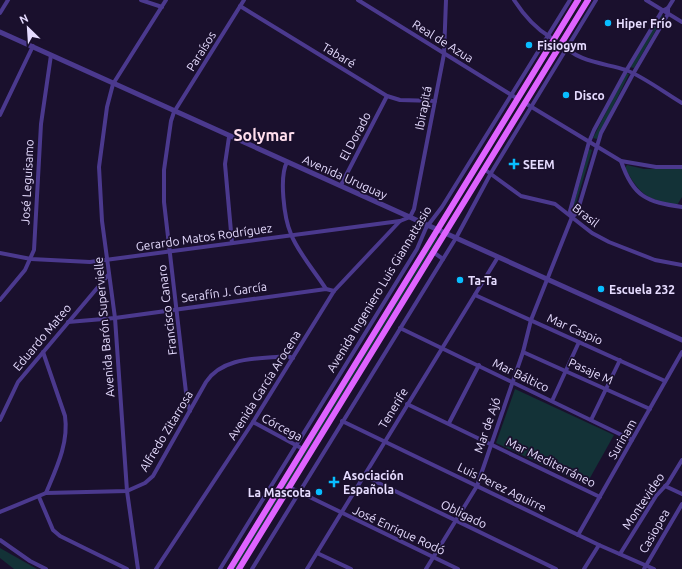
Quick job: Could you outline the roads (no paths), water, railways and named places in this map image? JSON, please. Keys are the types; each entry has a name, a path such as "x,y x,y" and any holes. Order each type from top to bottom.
{"main road":[{"name":"Avenida Ingeniero Luis Giannattasio","path":"230,569 438,230 515,97 578,0"},
{"path":"239,569 588,0"}],"street":[{"path":"0,13 8,0"},
{"path":"141,0 162,7"},
{"name":"Avenida Barón Supervielle","path":"138,569 127,491 114,318 102,221 99,167 107,107 113,84 166,0"},
{"name":"Paraísos","path":"174,112 244,0"},
{"name":"Real de Azua","path":"358,0 515,97"},
{"name":"Ibirapitá","path":"410,217 414,209 444,54 446,0"},
{"path":"514,0 520,9 548,36 554,39"},
{"name":"Avenida Ingeniero Luis Giannattasio","path":"220,569 417,249 428,225 442,207 515,97 548,36 570,0"},
{"path":"252,569 456,238 491,173 596,0"},
{"path":"646,0 682,22"},
{"path":"668,8 668,14 614,107 596,146 577,213 572,217 570,211 589,142 626,70 662,11 668,8 673,0"},
{"name":"Tabaré","path":"240,6 388,96 400,100 435,101"},
{"name":"Avenida Uruguay","path":"0,32 229,137 682,340"},
{"path":"562,43 566,49 597,63 626,70 682,103"},
{"path":"0,115 33,46"},
{"name":"José Leguisamo","path":"0,300 31,259 34,250 41,124 51,55"},
{"name":"El Dorado","path":"341,186 388,96"},
{"path":"525,103 621,161 656,167 682,167"},
{"name":"Francisco Canaro","path":"174,112 171,121 164,170 164,202 178,309 187,401 190,411"},
{"path":"229,137 224,164 232,243"},
{"path":"621,161 628,178 642,196 664,206 682,206"},
{"path":"287,162 284,168 283,179 287,221 291,235 326,289"},
{"name":"Brasil","path":"484,169 521,196 556,204 592,233 627,250 655,260 682,265"},
{"name":"Gerardo Matos Rodríguez","path":"0,253 31,259 90,262 400,221 410,217"},
{"name":"Mar de Ajó","path":"426,569 477,486 523,352 531,320 546,279 572,217"},
{"name":"Avenida García Arocena","path":"156,569 253,422 334,291 400,221"},
{"path":"433,252 443,258"},
{"name":"Tenerife","path":"307,569 498,257"},
{"name":"Eduardo Mateo","path":"0,420 18,382 109,274"},
{"name":"Serafín J. García","path":"68,322 114,318 326,289 334,291"},
{"name":"Mar Caspio","path":"475,295 620,360 665,382"},
{"name":"Mar Báltico","path":"400,328 632,440"},
{"path":"552,401 579,342"},
{"path":"43,352 65,416 66,425 66,436 60,460 46,493"},
{"name":"Pasaje M","path":"523,352 650,409"},
{"name":"Surinam","path":"578,535 682,352"},
{"name":"Alfredo Zitarrosa","path":"0,512 46,493 127,491 145,483 153,476 209,377 223,365 233,362 282,357 293,358"},
{"path":"591,420 607,390 620,360"},
{"path":"449,423 479,365"},
{"name":"Mar Mediterráneo","path":"407,404 600,497"},
{"name":"Luis Perez Aguirre","path":"342,421 645,567 654,569"},
{"name":"Córcega","path":"253,422 303,449"},
{"name":"Montevideo","path":"620,554 656,496 665,486 682,460"},
{"name":"Obligado","path":"364,476 556,569"},
{"path":"665,486 682,494"},
{"name":"José Enrique Rodó","path":"289,487 458,569"},
{"path":"39,496 53,530 60,536 127,569"},
{"name":"Casiopea","path":"645,567 682,504"},
{"path":"0,540 30,561 46,569"},
{"path":"584,569 599,545"},
{"path":"317,553 351,569"}],"place":[{"name":"Hiper Frío","path":"608,23"},
{"name":"Fisiogym","path":"529,45"},
{"name":"Disco","path":"566,95"},
{"name":"SEEM","path":"514,164"},
{"name":"Ta-Ta","path":"460,280"},
{"name":"Escuela 232","path":"601,289"},
{"name":"Asociación Española","path":"334,482"},
{"name":"La Mascota","path":"319,492"}],"district":[{"name":"Solymar","path":"264,135"}]}
